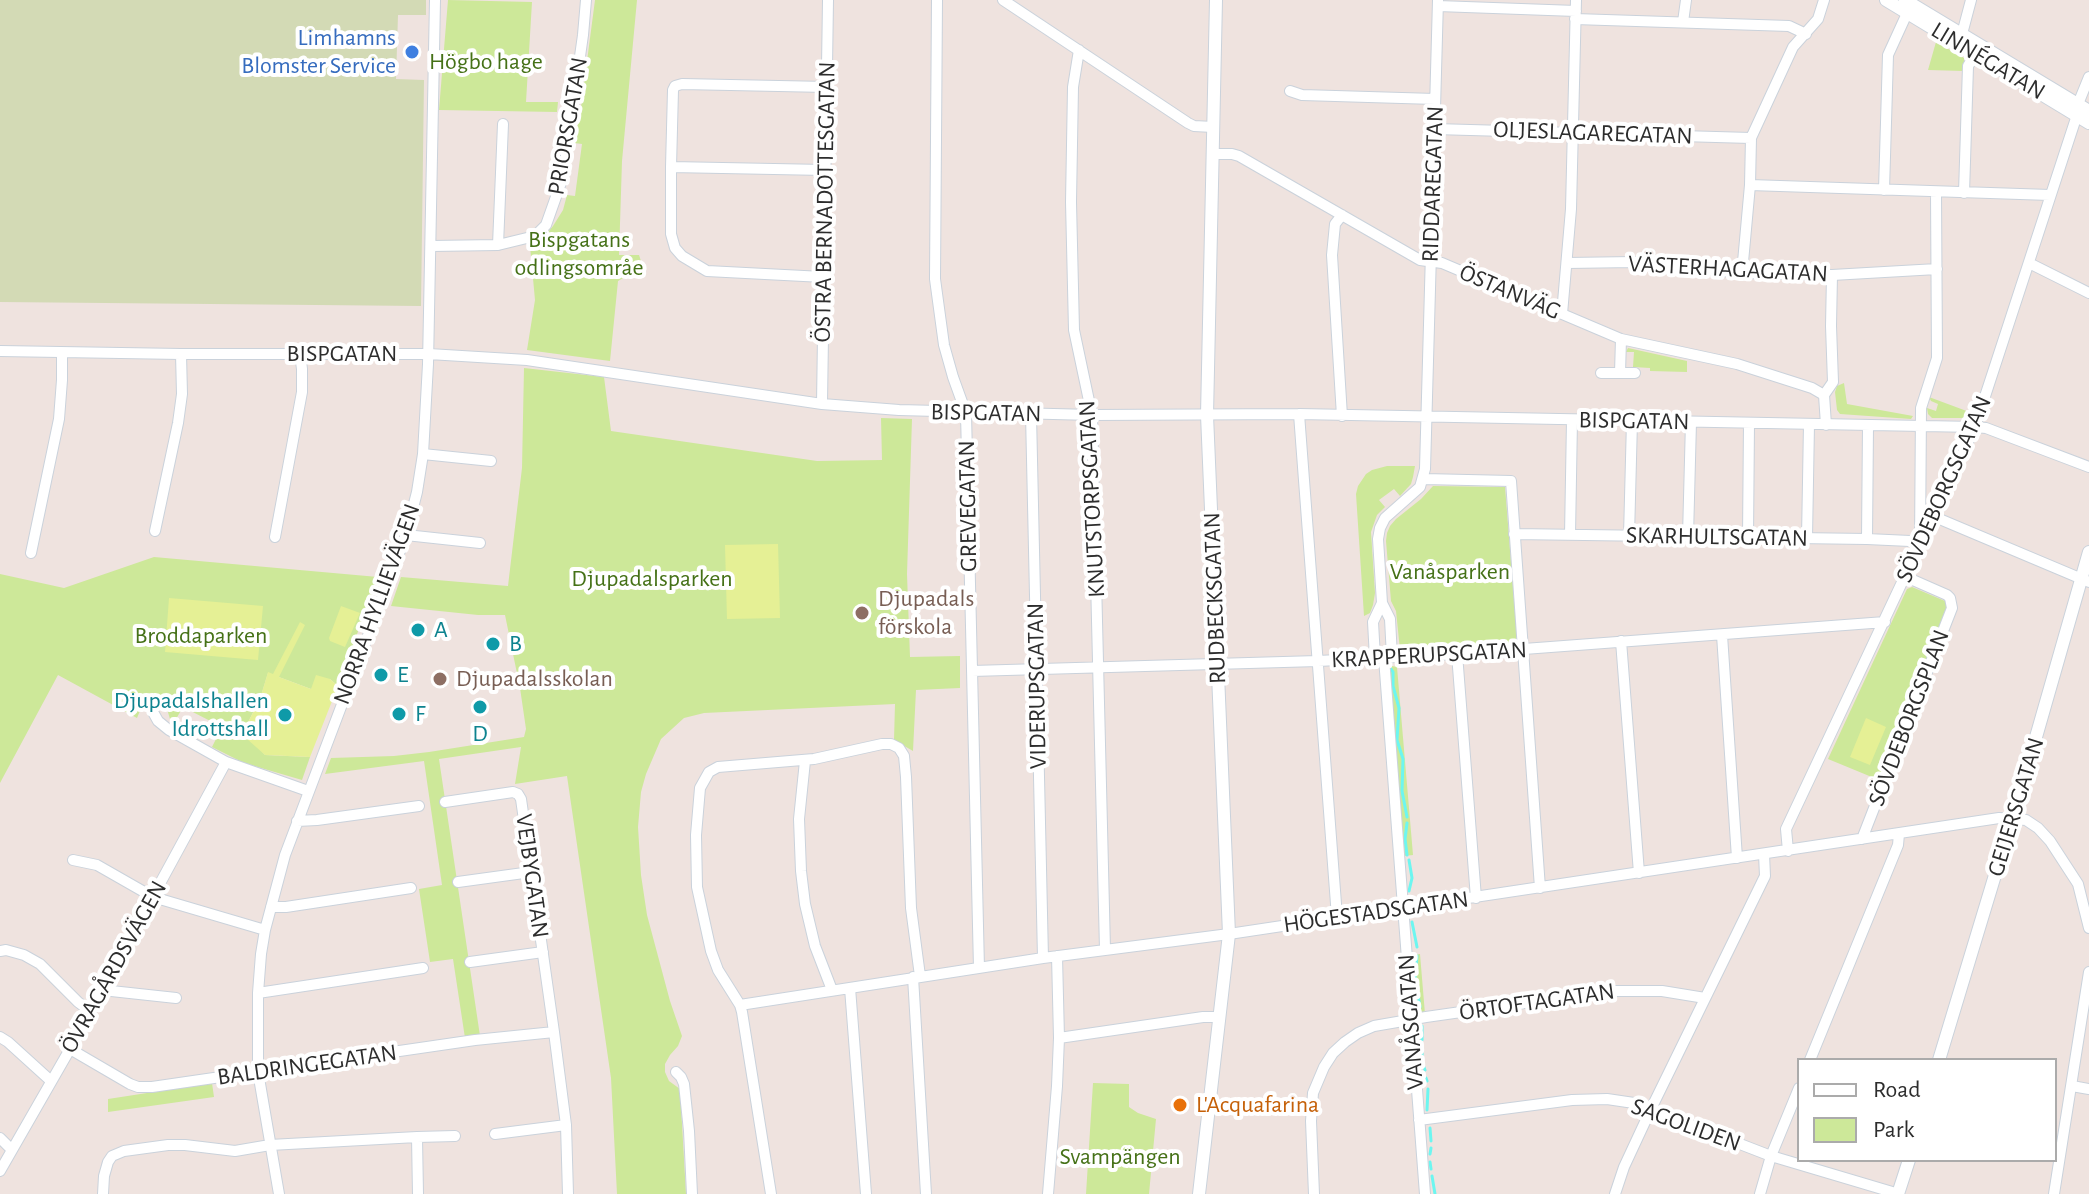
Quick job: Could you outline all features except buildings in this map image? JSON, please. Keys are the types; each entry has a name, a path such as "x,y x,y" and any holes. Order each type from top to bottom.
{"street":[{"name":"NORRA HYLLIEVÄGEN","path":"279,1194 258,1072 258,993 265,930 297,821 406,535 417,492 423,454 429,354 435,0"},
{"name":"PRIORSGATAN","path":"431,246 498,245 521,241 535,236 546,225 563,177 586,0"},
{"name":"ÖSTRA BERNADOTTESGATAN","path":"822,404 828,0"},
{"name":"GREVEGATAN","path":"937,0 935,279 944,345 966,413 979,968"},
{"path":"1003,0 1188,123 1213,127"},
{"name":"RUDBECKSGATAN","path":"1199,1194 1229,934 1207,415 1216,0"},
{"path":"1683,22 1686,0"},
{"path":"1742,273 1751,138 1793,47 1818,19 1824,0"},
{"name":"LINNÉGATAN","path":"1886,0 1908,6 1962,34 1977,50"},
{"path":"1962,34 1971,0"},
{"path":"1438,3 1576,10 1683,22 1789,26 1806,34"},
{"name":"RIDDAREGATAN","path":"1427,417 1438,3"},
{"path":"1884,190 1888,55 1908,6"},
{"name":"LINNÉGATAN","path":"1908,6 2081,110 2089,123"},
{"path":"1562,314 1571,209 1576,10"},
{"name":"KNUTSTORPSGATAN","path":"1079,50 1073,87 1071,202 1074,330 1092,415 1105,949"},
{"path":"1964,193 1968,66 1977,50"},
{"name":"SÖVDEBORGSGATAN","path":"1788,851 1786,829 1975,427 2050,195 2081,110 2089,77"},
{"path":"823,277 707,271 682,256 675,248 671,234 671,167 675,86 827,87"},
{"path":"1290,91 1302,95 1435,99"},
{"path":"498,245 503,124"},
{"name":"OLJESLAGAREGATAN","path":"1435,129 1751,138"},
{"name":"ÖSTANVÄG","path":"1213,154 1239,156 1420,260 1442,263 1621,339 1737,364 1812,388 1824,395"},
{"path":"671,167 825,170"},
{"path":"1750,185 2050,195"},
{"path":"1920,545 1921,408 1937,358 1936,192"},
{"path":"1342,215 1335,224 1332,255 1342,416"},
{"name":"VÄSTERHAGAGATAN","path":"1567,263 1634,262 1742,273 1832,275 1937,269"},
{"path":"2029,263 2089,293"},
{"path":"1826,425 1824,395 1833,382 1832,275"},
{"path":"1620,373 1621,339"},
{"name":"BISPGATAN","path":"0,351 429,354 538,361 822,404 966,413 1299,414 1975,427"},
{"path":"31,553 59,419 62,353"},
{"path":"155,531 178,423 182,394 181,354"},
{"path":"275,537 302,392 300,354"},
{"path":"1601,373 1635,373"},
{"name":"VIDERUPSGATAN","path":"1031,414 1043,958"},
{"path":"1299,414 1337,917"},
{"path":"1384,658 1390,619 1382,603 1378,549 1380,528 1385,518 1413,495 1424,479 1427,417"},
{"path":"1570,535 1572,420"},
{"path":"1629,536 1632,421"},
{"path":"1688,536 1691,422"},
{"path":"1748,537 1749,423"},
{"path":"1807,538 1809,424"},
{"path":"1867,539 1868,426"},
{"path":"1975,427 1986,428 2089,467"},
{"path":"423,454 491,461"},
{"path":"1424,479 1511,481 1540,888"},
{"path":"1921,511 2085,581"},
{"name":"SKARHULTSGATAN","path":"1514,534 1867,539 1910,541 1920,545"},
{"path":"406,535 480,543"},
{"name":"GEIJERSGATAN","path":"1940,1058 2085,581 2089,552"},
{"name":"SÖVDEBORGSPLAN","path":"1862,839 1952,608 1947,595 1906,577"},
{"path":"1382,603 1373,622 1384,658"},
{"name":"KRAPPERUPSGATAN","path":"972,671 1384,658 1885,622"},
{"path":"1722,635 1737,858"},
{"path":"1621,641 1639,873"},
{"path":"1457,654 1476,898"},
{"name":"VANÅSGATAN","path":"1384,658 1425,1194"},
{"path":"153,712 169,730 226,762 308,791"},
{"path":"771,1194 740,1005 718,970 701,911 696,863 700,788 709,772 718,767 805,761 891,744 899,748 904,756 906,777 926,1194"},
{"path":"805,761 799,819 801,871 815,946 832,990"},
{"name":"ÖVRAGÅRDSVÄGEN","path":"0,1171 226,762"},
{"name":"VEJBYGATAN","path":"445,802 513,792 521,799 566,1125 568,1194"},
{"path":"297,821 419,806"},
{"name":"HÖGESTADSGATAN","path":"740,1005 1999,818 2012,819"},
{"path":"2012,819 2026,820 2050,841 2078,884 2089,928"},
{"path":"1811,1058 1898,845 1899,834"},
{"path":"1615,1194 1651,1109 1765,876 1764,854"},
{"path":"73,860 97,865 153,897 265,930"},
{"path":"458,882 531,872"},
{"path":"2078,884 2087,875"},
{"path":"271,907 411,888"},
{"path":"0,951 24,955 40,964 90,1011"},
{"path":"470,962 543,952"},
{"path":"1048,1194 1059,1038 1057,956"},
{"path":"258,993 423,968"},
{"path":"2054,1194 2089,972"},
{"path":"850,988 866,1194"},
{"path":"102,990 176,998"},
{"name":"ÖRTOFTAGATAN","path":"1314,1194 1313,1093 1333,1053 1358,1033 1374,1026 1608,991 1662,991 1705,998"},
{"path":"1059,1038 1220,1017"},
{"name":"BALDRINGEGATAN","path":"70,1049 138,1087 475,1040 554,1032"},
{"path":"0,1037 51,1081"},
{"path":"676,1072 684,1084 692,1194"},
{"path":"2072,1086 2089,1089"},
{"path":"1760,1194 1771,1156 1797,1093"},
{"name":"SAGOLIDEN","path":"1419,1120 1572,1100 1607,1099 1651,1109 1771,1156 1899,1194"},
{"path":"495,1134 566,1125"},
{"path":"103,1194 108,1162 112,1156 124,1151 168,1145 235,1151 270,1145 455,1136"},
{"path":"417,1137 418,1194"},
{"path":"0,1138 12,1150"},
{"path":"1899,1194 1908,1162"}],"green space":[{"path":"0,0 426,0 426,15 398,15 396,79 424,80 421,306 0,302"},
{"name":"Högbo hage","path":"448,0 532,2 526,102 558,102 557,112 439,110"},
{"name":"Bispgatans odlingsområe","path":"595,0 637,0 622,161 619,255 639,255 643,267 618,281 610,361 527,350 535,300 530,246 539,243 553,226 563,210 567,195 575,196 582,144 574,143"},
{"path":"1936,42 1964,58 1964,71 1928,70"},
{"path":"1628,348 1687,361 1687,372 1650,371 1650,368 1633,367 1634,352 1626,352"},
{"name":"Djupadalsparken","path":"524,368 604,377 611,431 817,461 882,460 881,418 912,419 907,574 910,657 960,656 960,688 916,690 913,751 894,740 895,704 704,713 684,718 661,739 641,792 638,827 647,915 682,1036 665,1064 665,1072 669,1081 680,1089 686,1194 617,1194 611,1078 567,776 515,784 521,747 439,759 480,1036 465,1038 453,959 430,962 419,889 442,885 424,761 325,774 331,758 394,756 524,737 526,729 520,688 505,615 391,606 401,577 508,586 522,468"},
{"path":"1844,383 1847,404 1913,416 1911,419 1840,414 1835,392 1837,386"},
{"path":"1929,397 1972,413 1966,418 1932,418 1927,408 1936,411 1938,404"},
{"path":"1387,466 1415,466 1411,484 1400,496 1394,489 1379,500 1385,507 1377,515 1371,532 1375,593 1370,613 1364,616 1356,494 1366,474"},
{"name":"Vanåsparken","path":"1433,486 1505,487 1517,637 1513,643 1400,650 1396,611 1391,601 1387,533 1396,519"},
{"path":"778,544 780,618 727,619 725,545"},
{"name":"Broddaparken","path":"154,557 378,577 338,686 330,679 311,689 268,673 260,699 244,730 265,755 310,757 302,780 244,763 212,747 222,727 183,707 172,726 165,702 152,697 142,706 137,718 58,675 0,783 0,574 64,588"},
{"path":"1912,587 1945,601 1947,608 1879,780 1828,759 1907,589"},
{"path":"169,598 263,606 258,660 165,652"},
{"path":"341,606 360,613 345,647 329,638"},
{"path":"300,622 305,625 279,677 311,689 316,675 330,679 338,686 310,757 265,755 247,739 244,730 260,699 268,672 273,674"},
{"path":"1392,666 1397,667 1413,855 1404,856 1390,675"},
{"path":"1866,718 1886,727 1870,765 1850,757"},
{"path":"1420,954 1425,1014 1418,1013 1415,1007 1411,955"},
{"path":"212,1083 214,1097 108,1112 108,1099"},
{"name":"Svampängen","path":"1093,1083 1129,1084 1129,1107 1156,1119 1149,1194 1086,1194"}],"waterway":[{"path":"1391,669 1399,708 1397,740 1403,759 1402,791 1407,817"},
{"path":"1407,823 1407,855"},
{"path":"1409,860 1412,878 1409,891"},
{"path":"1412,922 1417,947"},
{"path":"1417,956 1415,977 1420,1007"},
{"path":"1422,1026 1422,1040"},
{"path":"1422,1047 1425,1070"},
{"path":"1427,1110 1428,1089"},
{"path":"1430,1128 1431,1141"},
{"path":"1430,1154 1431,1148"},
{"path":"1430,1162 1431,1169"},
{"path":"1432,1176 1435,1194"}],"place":[{"name":"Limhamns Blomster Service","path":"412,52"},
{"name":"Djupadals förskola","path":"862,613"},
{"name":"A","path":"418,630"},
{"name":"B","path":"493,644"},
{"name":"E","path":"381,675"},
{"name":"Djupadalsskolan","path":"440,679"},
{"name":"D","path":"480,707"},
{"name":"F","path":"399,714"},
{"name":"Djupadalshallen Idrottshall","path":"285,715"},
{"name":"L'Acquafarina","path":"1180,1105"}]}
